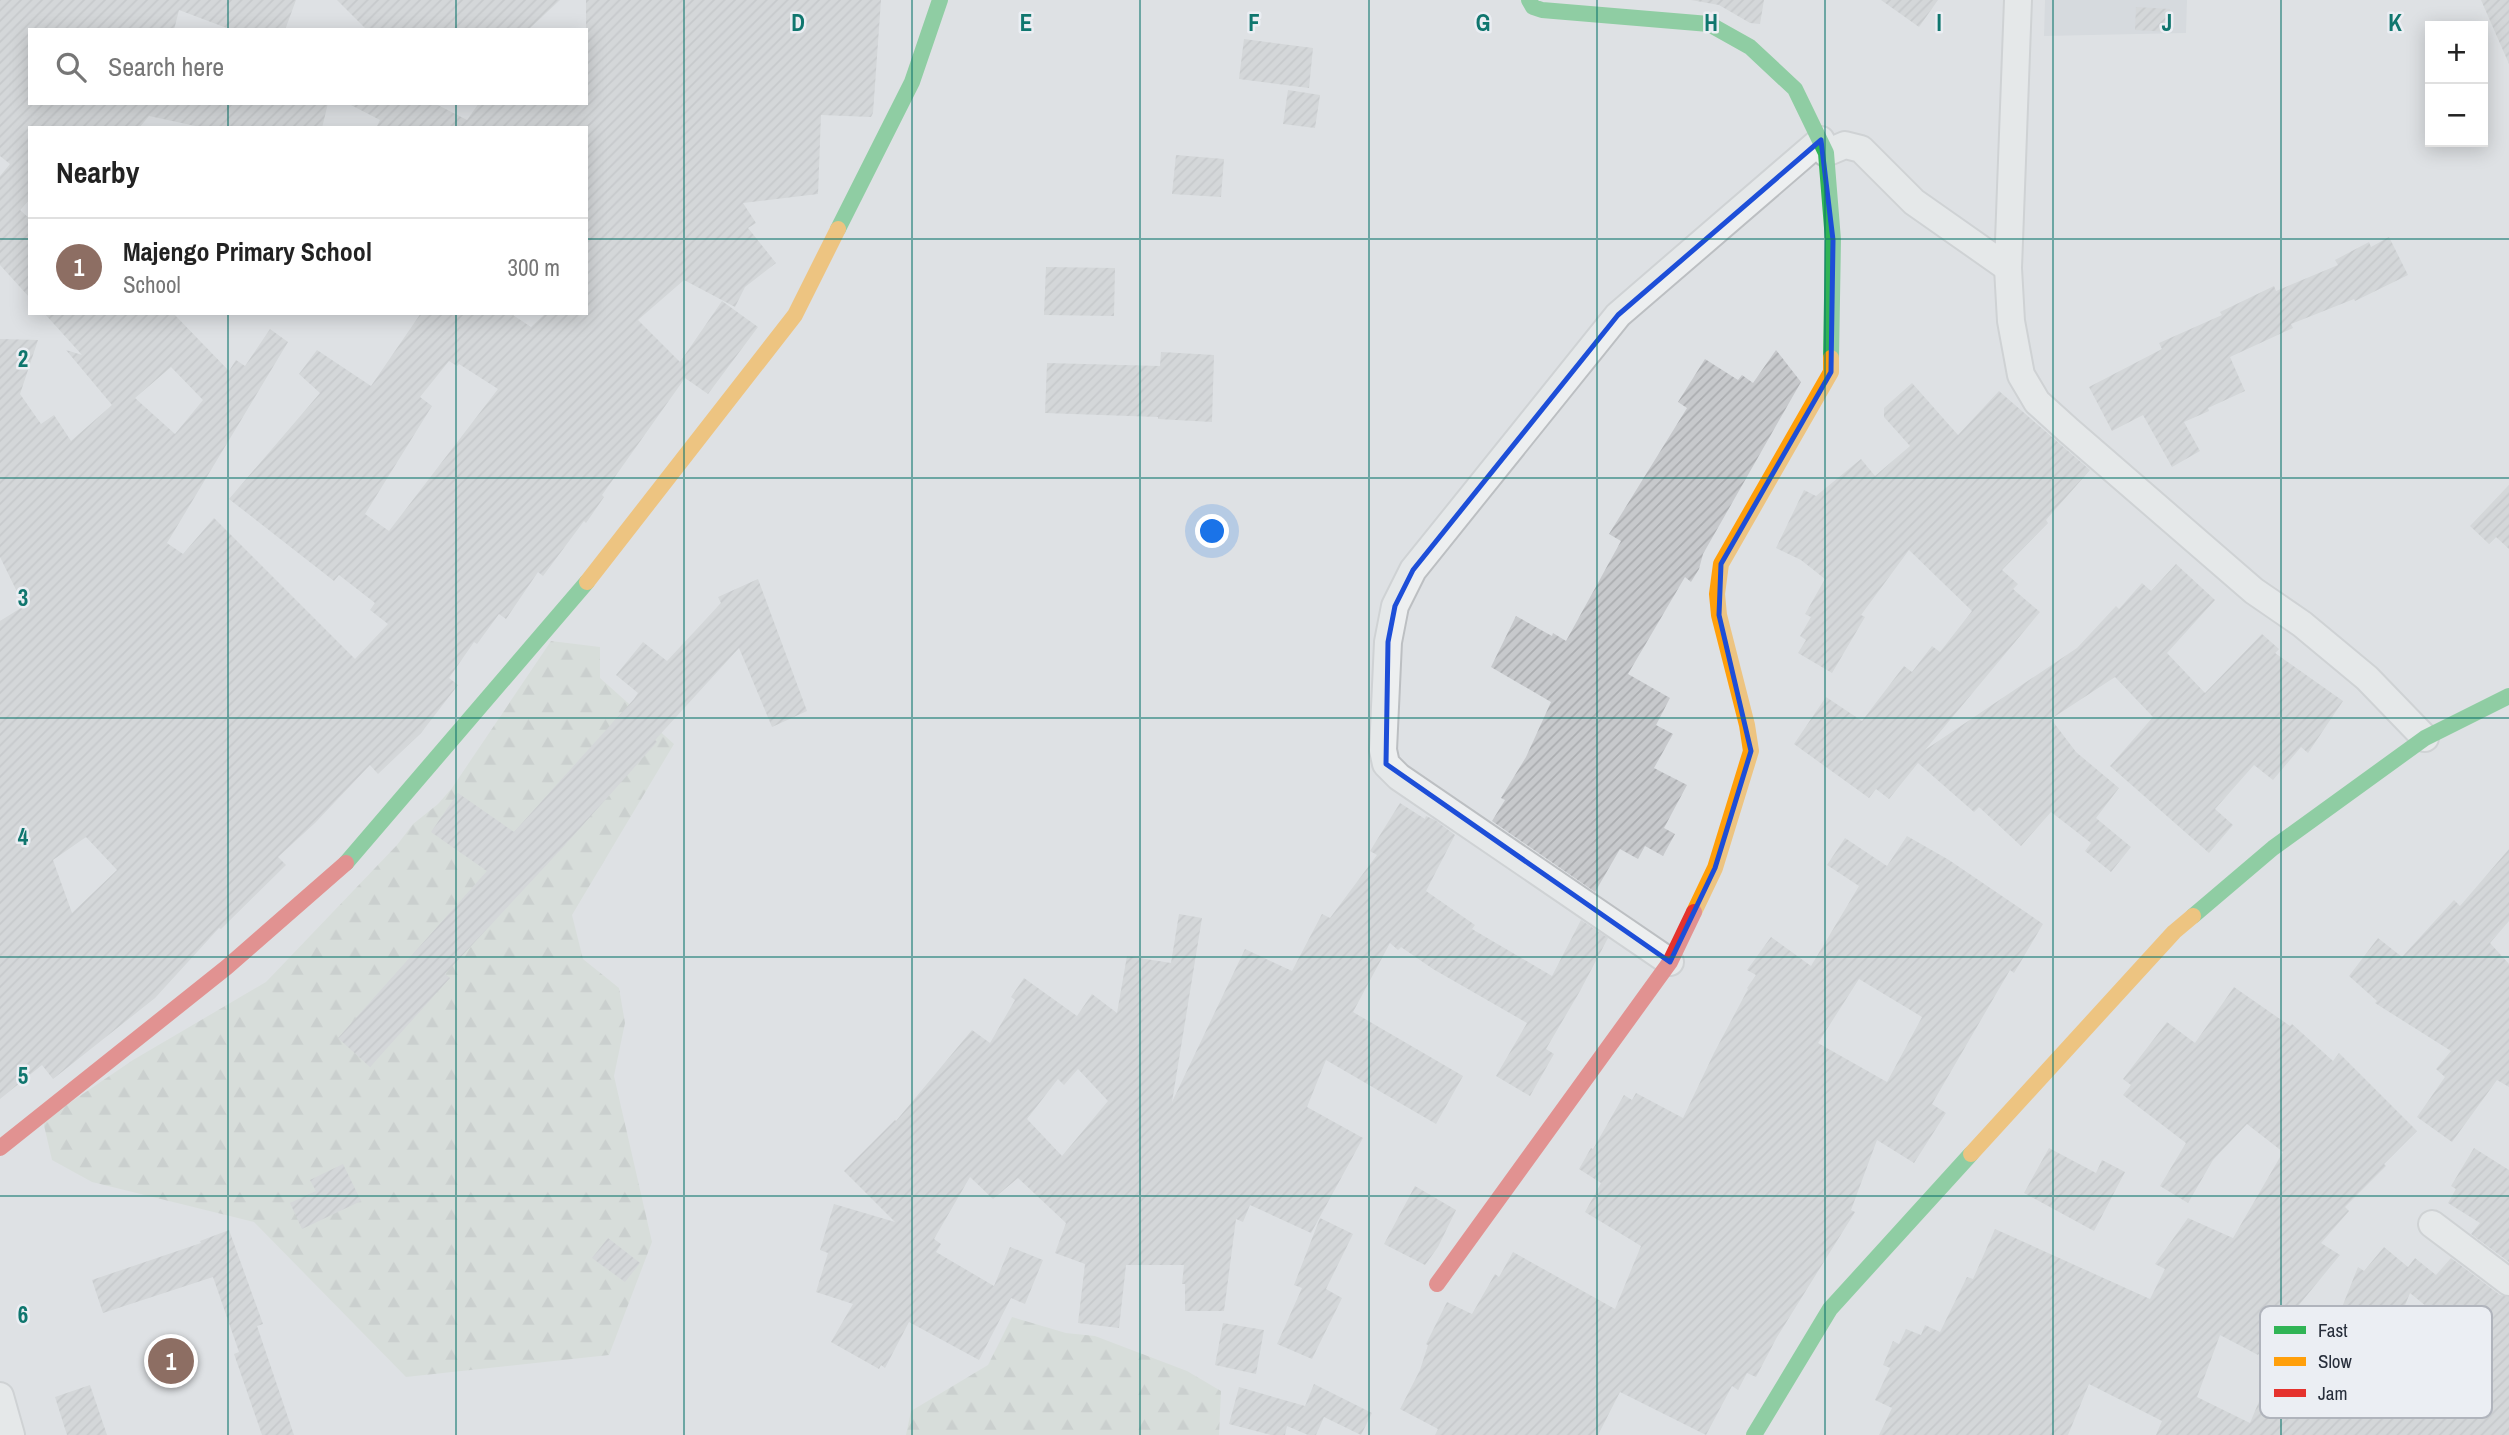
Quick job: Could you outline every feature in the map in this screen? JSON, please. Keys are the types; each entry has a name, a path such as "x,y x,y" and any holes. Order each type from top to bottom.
{"street":[{"path":"0,1148 227,967 352,858 606,561 795,315 912,82 940,0"},
{"path":"1437,1284 1670,962 1715,867 1751,751 1718,615 1717,594 1721,564 1831,372 1833,240 1823,146 1795,89 1750,47 1709,24 1542,10 1533,7 1529,0"},
{"path":"2018,0 2008,268 2011,321 2021,374 2038,402 2254,591 2302,624 2367,678 2425,738"},
{"path":"1670,962 1399,777 1386,764 1383,750 1388,642 1395,606 1413,570 1618,315 1823,146 1844,145 1861,149 1875,160 1914,202 2008,268"},
{"path":"1754,1435 1830,1309 2175,932 2273,848 2425,738 2509,696"},
{"path":"2432,1224 2509,1282"},
{"path":"0,1396 12,1435"}],"highlighted area":[{"path":"1821,140 1833,240 1831,372 1721,564 1719,615 1751,751 1715,868 1670,962 1386,764 1388,642 1395,606 1413,570 1618,315"}],"shaded area":[{"path":"2045,0 2187,0 2186,33 2044,36"}],"green space":[{"path":"551,641 600,647 600,678 674,744 572,915 583,959 619,988 625,1023 614,1076 652,1242 609,1355 406,1377 254,1222 92,1182 52,1160 43,1121 133,1060 266,982 397,845 413,824 438,804 452,788"},
{"path":"1012,1317 1066,1333 1095,1336 1187,1371 1221,1391 1219,1435 906,1435 911,1411 988,1365"}],"building":[{"path":"0,0 296,0 286,28 227,28 179,10 174,28 28,28 28,105 328,105 322,126 196,126 149,116 141,126 28,126 28,201 20,210 28,217 28,296 0,265 0,176 10,164 0,156"},
{"path":"337,0 560,0 530,28 365,28"},
{"path":"586,0 881,0 871,117 821,115 818,194 743,203 756,223 748,228 776,263 745,287 735,307 684,280 638,320 680,362 722,301 758,327 708,394 685,378 602,495 604,497 586,523 584,521 543,576 538,572 506,619 499,614 477,644 474,642 449,678 458,685 421,733 378,774 370,765 315,823 278,857 286,865 219,928 155,998 53,1079 42,1065 0,1099 0,621 24,606 0,557 0,339 38,340 20,394 41,424 54,415 71,441 112,405 66,350 82,355 46,315 175,315 229,371 236,360 245,366 270,329 288,342 167,543 183,554 214,518 355,659 388,624 370,610 375,603 339,575 334,581 229,499 320,393 299,374 317,350 371,386 420,315 513,315 531,327 544,315 588,315 588,126 377,126 380,120 351,105 438,105 467,120 478,105 588,105","holes":["449,361 457,366 459,364 498,389 389,531 365,514 432,406 420,397","171,367 203,400 175,434 135,398","86,837 117,870 72,913 53,860"]},
{"path":"1691,0 1764,0 1760,24 1750,23 1719,5"},
{"path":"1881,0 1938,0 1919,27"},
{"path":"2481,0 2509,0 2509,64"},
{"path":"2136,7 2170,9 2169,32 2135,30"},
{"path":"1244,39 1313,48 1309,88 1239,79"},
{"path":"1288,90 1320,95 1315,128 1283,124"},
{"path":"1176,155 1224,159 1221,197 1172,194"},
{"path":"2389,237 2408,275 2355,301 2354,299 2291,324 2293,328 2230,357 2245,391 2184,422 2200,451 2172,467 2143,415 2112,431 2089,387 2162,349 2159,343 2222,315 2220,312 2274,286 2276,291 2338,265 2335,260 2369,242 2371,247"},
{"path":"1046,267 1115,268 1114,316 1044,315"},
{"path":"1776,350 1801,382 1703,554 1699,569 1691,582 1685,577 1628,674 1670,698 1656,725 1673,734 1654,768 1687,785 1664,828 1675,834 1663,856 1645,846 1638,859 1620,849 1595,892 1492,821 1505,800 1501,798 1526,757 1551,702 1491,667 1516,616 1566,641 1621,541 1609,534 1687,408 1678,402 1705,359 1738,380 1742,375 1753,383"},
{"path":"1161,352 1214,355 1212,422 1045,413 1047,363 1160,366"},
{"path":"1912,383 1958,435 1999,391 2090,470 2046,520 2048,523 2002,570 2018,584 2013,589 2040,612 1925,750 2077,648 2116,606 2119,609 2142,583 2151,591 2176,564 2215,600 2167,653 2205,693 2262,634 2279,649 2275,653 2343,701 2308,753 2301,747 2273,780 2254,765 2215,809 2233,825 2209,853 2110,766 2153,717 2115,677 2051,719 2076,752 2119,788 2096,818 2131,847 2111,872 2085,851 2091,843 2051,812 2021,846 1979,807 1974,812 1918,763 1889,799 1876,789 1869,798 1794,744 1826,697 1862,721 1904,666 1912,672 1932,646 1940,652 1972,611 1909,550 1861,615 1865,617 1832,673 1798,653 1806,640 1800,636 1811,617 1805,614 1825,579 1801,560 1776,548 1804,490 1816,496 1861,459 1875,476 1910,446 1884,417 1884,408"},
{"path":"2509,485 2509,549 2496,537 2489,544 2470,526"},
{"path":"758,579 807,711 772,727 739,648 565,845 445,974 450,978 370,1067 338,1038 487,871 431,832 458,793 514,832 634,699 638,693 616,675 643,642 667,661 721,603 718,597"},
{"path":"1400,803 1425,819 1426,816 1435,820 1455,835 1426,891 1475,925 1472,929 1552,976 1581,920 1608,938 1546,1049 1554,1054 1530,1096 1496,1076 1527,1023 1390,943 1353,1012 1463,1076 1436,1124 1326,1060 1307,1107 1363,1138 1311,1233 1250,1205 1243,1222 1236,1219 1224,1311 1185,1311 1185,1284 1182,1284 1184,1265 1126,1265 1119,1328 1078,1323 1085,1264 1055,1253 1066,1223 1018,1178 993,1199 970,1177 934,1239 941,1244 936,1252 994,1286 1010,1247 1043,1260 1025,1304 1011,1298 979,1360 909,1322 885,1368 881,1365 879,1369 831,1342 853,1304 816,1292 828,1253 820,1250 834,1204 895,1222 844,1171 896,1121 972,1030 990,1043 1015,1000 1011,997 1024,978 1077,1016 1092,994 1117,1013 1127,956 1171,963 1179,914 1202,918 1172,1102 1245,949 1292,971 1322,914 1330,918 1377,855 1370,851","holes":["1078,1069 1108,1101 1062,1156 1027,1119 1058,1079 1064,1085"]},
{"path":"1907,836 1949,860 2043,924 2014,973 2010,970 1932,1104 1946,1113 1914,1163 1877,1140 1851,1210 1855,1212 1777,1337 1756,1377 1747,1373 1738,1390 1732,1386 1706,1435 1620,1392 1598,1435 1435,1435 1438,1429 1400,1409 1420,1370 1428,1345 1426,1344 1447,1302 1472,1314 1495,1274 1499,1277 1513,1252 1615,1309 1641,1246 1585,1212 1601,1183 1579,1169 1591,1148 1593,1149 1624,1095 1632,1100 1636,1093 1683,1118 1747,988 1756,975 1747,970 1771,937 1811,966 1859,886 1827,865 1845,838 1887,866","holes":["1859,979 1922,1017 1887,1082 1818,1043"]},
{"path":"2509,849 2509,921 2490,943 2509,964 2509,1087 2497,1080 2452,1142 2417,1117 2445,1077 2436,1069 2451,1051 2375,1003 2377,1001 2349,976 2378,938 2402,957 2454,900 2460,906"},
{"path":"2234,987 2290,1026 2292,1024 2333,1061 2339,1053 2417,1131 2345,1207 2349,1211 2321,1243 2340,1255 2298,1306 2260,1306 2258,1355 2220,1335 2197,1397 2250,1423 2260,1399 2260,1418 2492,1418 2492,1306 2426,1306 2410,1293 2405,1306 2342,1306 2358,1267 2364,1271 2384,1247 2408,1267 2415,1258 2436,1275 2451,1258 2500,1295 2509,1297 2509,1435 2156,1435 2162,1421 2089,1384 2068,1435 1879,1435 1892,1408 1875,1400 1890,1368 1883,1365 1893,1341 1899,1344 1906,1329 1921,1335 1925,1325 1940,1332 1967,1277 1973,1279 1995,1229 2150,1299 2165,1269 2155,1264 2188,1218 2233,1238 2283,1152 2247,1124 2213,1160 2188,1203 2160,1186 2186,1143 2123,1095 2131,1085 2123,1079 2167,1022 2195,1043"},
{"path":"2049,1148 2096,1173 2102,1160 2125,1172 2094,1231 2024,1193"},
{"path":"2474,1148 2509,1170 2509,1262 2471,1234 2480,1223 2448,1203 2456,1189 2451,1186"},
{"path":"343,1164 361,1201 302,1229 290,1203 316,1191 310,1180"},
{"path":"1415,1186 1456,1210 1438,1247 1425,1265 1384,1244"},
{"path":"1320,1218 1353,1234 1326,1289 1342,1298 1312,1359 1277,1344 1302,1288 1294,1285"},
{"path":"229,1230 263,1324 257,1326 294,1435 262,1435 234,1354 239,1352 213,1277 103,1313 92,1280 201,1243 200,1241"},
{"path":"608,1238 640,1263 625,1282 592,1258"},
{"path":"1223,1323 1264,1330 1256,1374 1215,1365"},
{"path":"1314,1384 1372,1413 1361,1435 1324,1417 1316,1435 1308,1435 1287,1426 1285,1435 1271,1435 1229,1424 1239,1387 1305,1406"},
{"path":"90,1385 107,1435 67,1435 55,1397"}],"traffic: fast":[{"path":"838,229 912,82 940,0"},
{"path":"1529,0 1533,7 1542,10 1709,24 1750,47 1795,89 1826,153 1833,240 1831,358"},
{"path":"346,863 587,582"},
{"path":"2193,916 2273,848 2425,738 2509,696"},
{"path":"1754,1435 1830,1309 1971,1154"}],"traffic: slow":[{"path":"587,582 795,315 838,229"},
{"path":"1694,912 1715,868 1751,751 1719,615 1717,594 1721,564 1831,372 1831,358"},
{"path":"1971,1154 2174,932 2193,916"}],"traffic: jam":[{"path":"0,1148 227,967 346,863"},
{"path":"1437,1284 1670,962 1694,912"}],"place":[{"name":"Majengo Primary School","path":"171,1361"}]}
